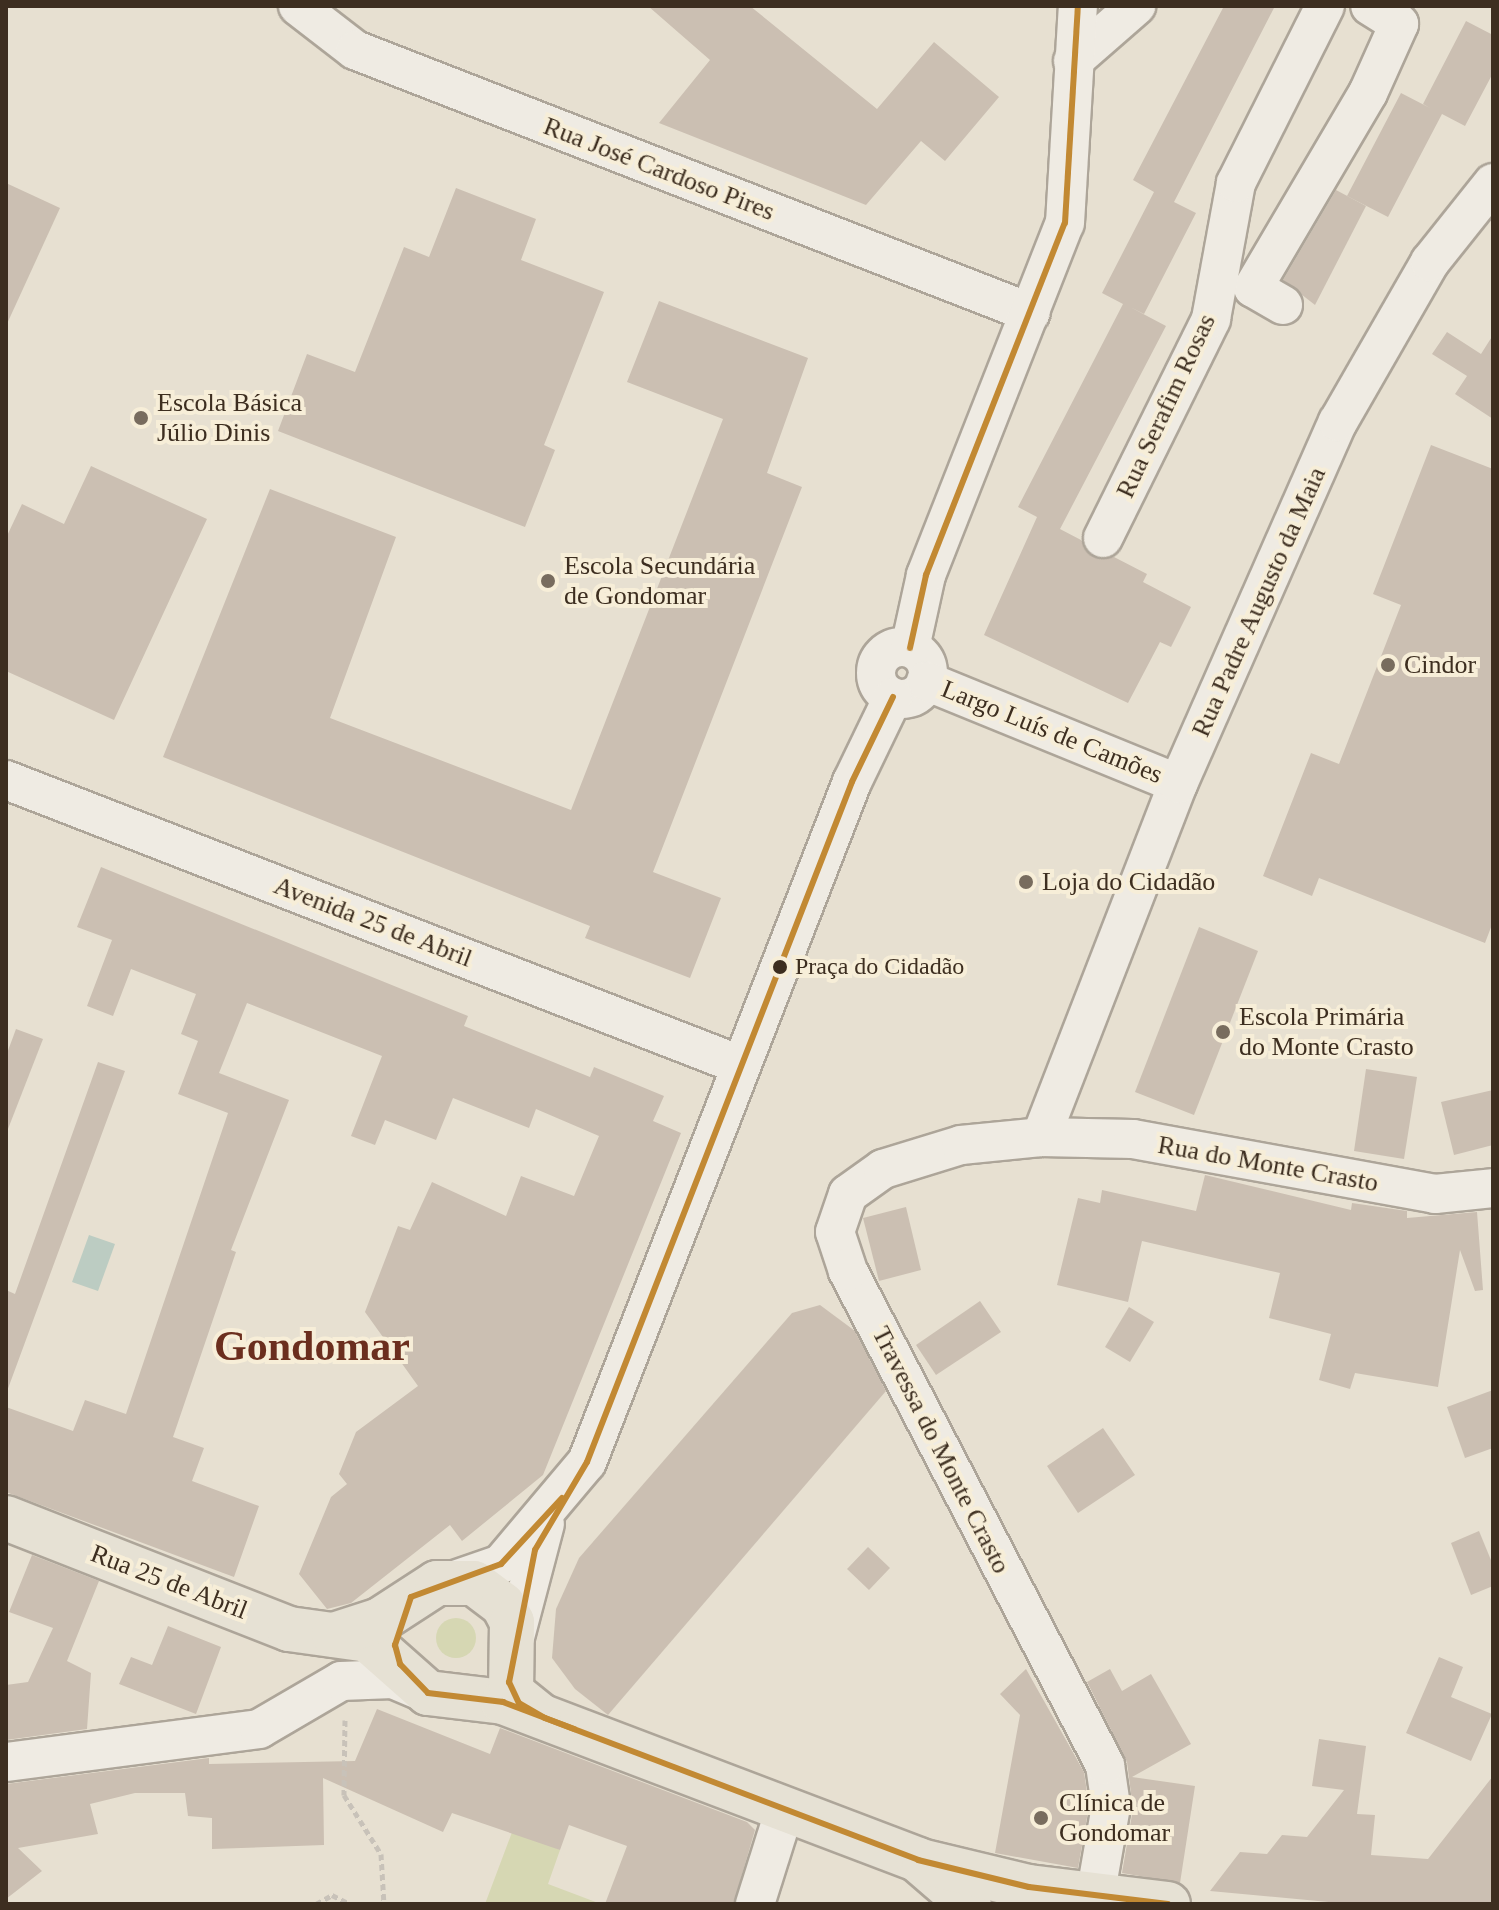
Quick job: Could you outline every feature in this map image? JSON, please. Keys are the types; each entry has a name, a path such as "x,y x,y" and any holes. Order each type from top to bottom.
{"main road":[{"name":"Rua 25 de Abril","path":"6,1518 289,1629 368,1640 432,1685 503,1702 918,1860 969,1904"},
{"name":"Rua 25 de Abril","path":"334,1635 380,1620 411,1597 455,1580 474,1583 497,1598 513,1650 511,1692 545,1718"},
{"path":"411,1597 397,1624 432,1685 487,1690 513,1650"},
{"path":"918,1860 1025,1896 1095,1897 1168,1904"}],"street":[{"name":"Rua José Cardoso Pires","path":"298,6 355,50 1031,313"},
{"path":"455,1580 501,1564 557,1504 587,1462 852,782 910,675 926,575 1056,251 1072,185 1073,61 1078,6"},
{"path":"1073,61 1136,6"},
{"name":"Rua Serafim Rosas","path":"1103,538 1211,319 1236,183 1325,6"},
{"path":"1283,305 1253,288 1368,93 1399,24 1370,6"},
{"name":"Rua Padre Augusto da Maia","path":"1041,1137 1178,784 1338,422 1430,262 1493,183"},
{"name":"Largo Luís de Camões","path":"910,675 1178,784"},
{"name":"Avenida 25 de Abril","path":"6,780 740,1065"},
{"name":"Rua do Monte Crasto","path":"1041,1137 1133,1139 1435,1194 1493,1188"},
{"name":"Travessa do Monte Crasto","path":"1041,1137 961,1145 883,1169 848,1194 835,1232 848,1271 1105,1765 1111,1806 1095,1897"},
{"path":"513,1650 535,1550 557,1504"},
{"path":"6,1762 259,1729 341,1681 393,1679 432,1685"},
{"path":"755,1904 785,1809"}],"path":[{"path":"345,1709 344,1795 381,1854 384,1904"},
{"path":"316,1904 332,1895 350,1904"}],"green space":[{"path":"456,1618 470,1624 476,1638 470,1652 456,1658 442,1652 436,1638 442,1624"},
{"path":"514,1827 560,1850 548,1884 601,1904 485,1904"}],"shaded area":[{"path":"89,1235 115,1244 98,1291 72,1282"}],"building":[{"path":"648,6 750,6 877,109 934,42 999,97 945,161 921,141 866,205 659,123 710,60"},
{"path":"1224,6 1275,6 1174,202 1196,213 1144,314 1130,307 1166,326 1060,529 1081,540 1093,557 1114,557 1147,574 1143,582 1191,607 1171,647 1160,642 1128,703 984,635 1037,517 1018,507 1123,304 1102,293 1154,192 1133,180"},
{"path":"1466,21 1493,35 1493,73 1465,126 1442,114 1388,217 1347,196 1401,93 1430,108 1423,104"},
{"path":"6,183 60,208 6,326"},
{"path":"456,188 536,219 521,260 604,292 544,445 555,450 525,527 278,431 307,354 355,372 404,247 429,257"},
{"path":"1336,190 1366,206 1315,305 1283,280"},
{"path":"659,301 808,358 767,473 802,487 653,872 721,898 690,978 585,938 590,926 163,757 270,489 396,537 330,718 571,810 723,419 627,382"},
{"path":"1447,332 1481,354 1493,335 1493,419 1455,394 1467,376 1432,354"},
{"path":"1431,445 1493,469 1493,922 1485,943 1319,878 1312,896 1263,876 1311,753 1339,764 1401,605 1373,594"},
{"path":"91,466 207,519 114,720 6,671 6,538 22,504 64,524"},
{"path":"101,867 468,1016 464,1026 590,1077 594,1067 664,1096 653,1121 681,1133 543,1475 462,1541 450,1525 351,1603 327,1609 299,1574 331,1497 347,1484 339,1474 356,1432 418,1386 365,1312 398,1226 410,1230 432,1182 506,1216 521,1176 574,1196 599,1136 536,1109 529,1128 453,1098 436,1140 385,1120 375,1145 351,1136 382,1056 247,1003 219,1073 289,1100 231,1250 236,1252 173,1437 204,1448 192,1481 259,1506 234,1577 6,1492 6,1407 73,1431 85,1400 126,1414 228,1113 178,1094 198,1041 181,1034 196,994 131,969 113,1016 87,1006 112,940 77,927"},
{"path":"1199,927 1258,951 1194,1115 1135,1092"},
{"path":"16,1029 43,1039 8,1129 6,1056"},
{"path":"98,1062 125,1071 6,1394 6,1290 15,1294"},
{"path":"1366,1069 1417,1077 1404,1159 1354,1151"},
{"path":"1493,1090 1493,1145 1454,1155 1441,1102"},
{"path":"1205,1175 1351,1210 1352,1203 1407,1211 1407,1218 1477,1212 1483,1290 1475,1291 1460,1250 1438,1387 1355,1373 1350,1389 1319,1380 1331,1334 1269,1318 1280,1273 1142,1241 1128,1302 1057,1285 1078,1198 1100,1203 1102,1190 1196,1211"},
{"path":"906,1207 921,1270 879,1281 863,1218"},
{"path":"980,1301 1001,1332 936,1375 916,1345"},
{"path":"820,1305 855,1331 886,1391 608,1715 575,1689 552,1658 556,1609 579,1558 792,1313"},
{"path":"1129,1307 1154,1322 1130,1362 1105,1347"},
{"path":"1493,1390 1493,1448 1465,1458 1447,1407"},
{"path":"1103,1428 1135,1475 1078,1513 1047,1466"},
{"path":"1479,1531 1493,1565 1493,1586 1471,1595 1451,1543"},
{"path":"868,1547 890,1568 869,1590 847,1569"},
{"path":"32,1555 99,1581 67,1661 91,1673 87,1729 6,1740 6,1685 28,1682 53,1628 9,1612"},
{"path":"168,1626 221,1647 196,1714 119,1684 131,1657 152,1665"},
{"path":"1439,1657 1463,1667 1451,1697 1492,1714 1471,1761 1406,1733"},
{"name":"Clínica de Gondomar","path":"1026,1669 1084,1772 1089,1806 1078,1868 995,1853 1020,1715 1000,1694"},
{"path":"1110,1669 1122,1691 1151,1674 1191,1744 1132,1777 1195,1786 1180,1883 1122,1873 1133,1809 1127,1762 1087,1682"},
{"path":"377,1709 490,1754 500,1728 747,1822 755,1830 734,1902 605,1904 627,1846 569,1825 560,1850 452,1813 443,1832 323,1778 324,1845 212,1849 212,1818 188,1816 185,1793 135,1793 90,1804 98,1834 18,1848 42,1871 6,1899 6,1784 209,1758 209,1764 355,1761"},
{"path":"1319,1739 1366,1746 1357,1814 1375,1815 1371,1855 1428,1859 1493,1776 1493,1904 1350,1904 1210,1891 1240,1852 1267,1854 1282,1835 1307,1837 1344,1790 1312,1786"}],"transit line":[{"path":"910,648 926,575 1065,223 1078,6"},
{"path":"893,697 852,782 587,1462 535,1550 509,1682 519,1703 545,1718 918,1860 1029,1887 1168,1904"},
{"path":"562,1498 501,1564 411,1597 395,1645 400,1664 428,1693 503,1702 574,1729"}],"place":[{"name":"Escola Básica Júlio Dinis","path":"141,418"},
{"name":"Escola Secundária de Gondomar","path":"548,581"},
{"name":"Cindor","path":"1388,665"},
{"name":"Loja do Cidadão","path":"1026,882"},
{"name":"Praça do Cidadão","path":"780,967"},
{"name":"Escola Primária do Monte Crasto","path":"1223,1032"},
{"name":"Clínica de Gondomar","path":"1041,1818"}],"district":[{"name":"Gondomar","path":"312,1346"}]}
